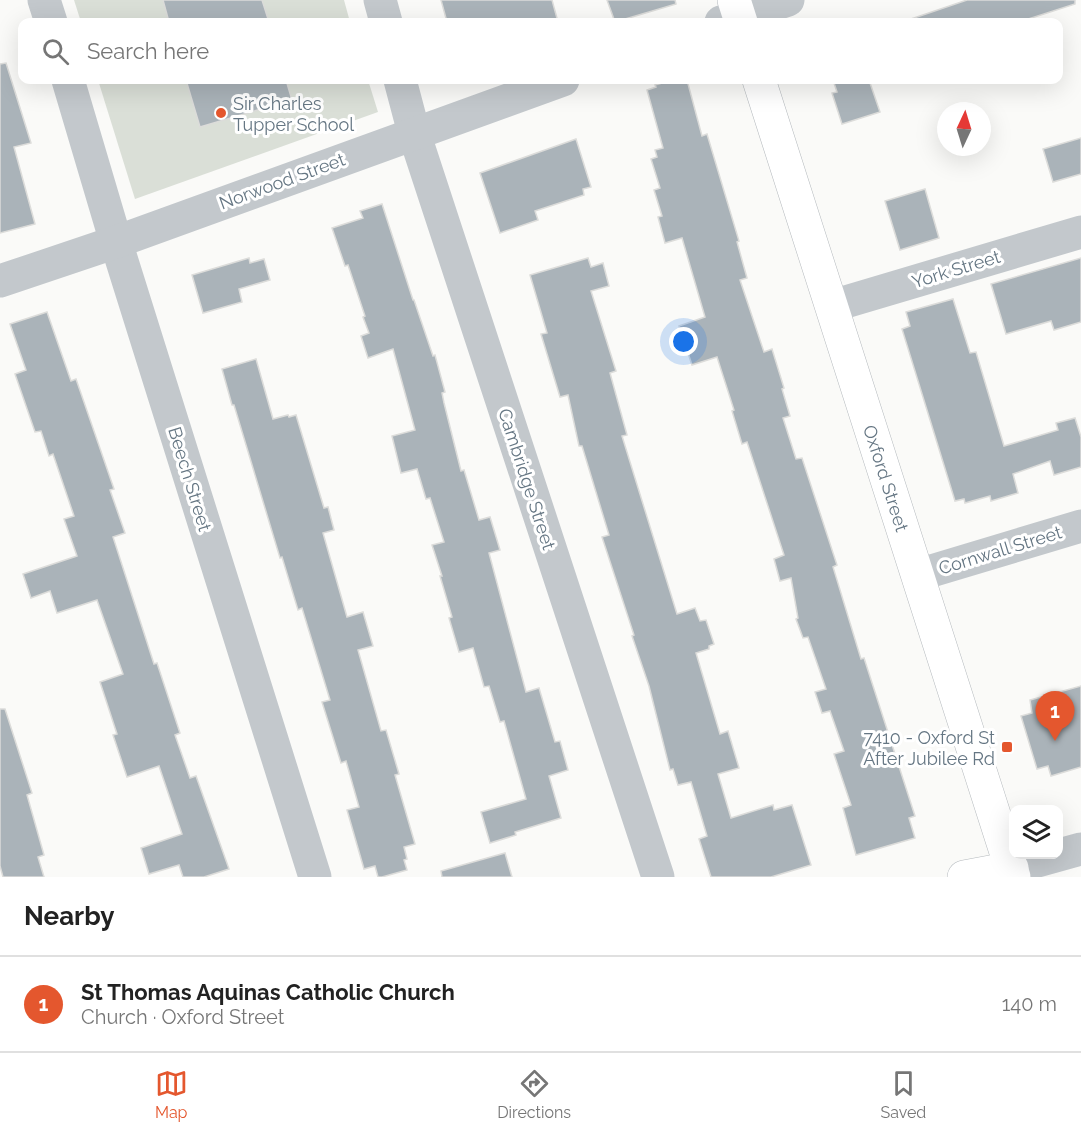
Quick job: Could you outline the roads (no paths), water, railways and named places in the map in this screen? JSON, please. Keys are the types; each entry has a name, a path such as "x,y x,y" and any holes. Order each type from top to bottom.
{"main road":[{"name":"Oxford Street","path":"760,84 1013,873"},
{"path":"964,877 1013,873"}],"street":[{"path":"44,0 50,18"},
{"path":"380,0 385,18"},
{"path":"734,15 788,0"},
{"name":"Beech Street","path":"69,84 116,242 315,877"},
{"name":"Cambridge Street","path":"401,84 414,133 658,877"},
{"name":"Norwood Street","path":"0,281 116,242 552,84"},
{"name":"York Street","path":"832,306 1081,232"},
{"name":"Cornwall Street","path":"918,575 1081,526"},
{"path":"1013,873 1081,849"}],"place":[{"name":"Sir Charles Tupper School","path":"221,113"},
{"name":"St Thomas Aquinas Catholic Church","path":"1055,741"},
{"name":"7410 - Oxford St After Jubilee Rd","path":"1007,747"}]}
